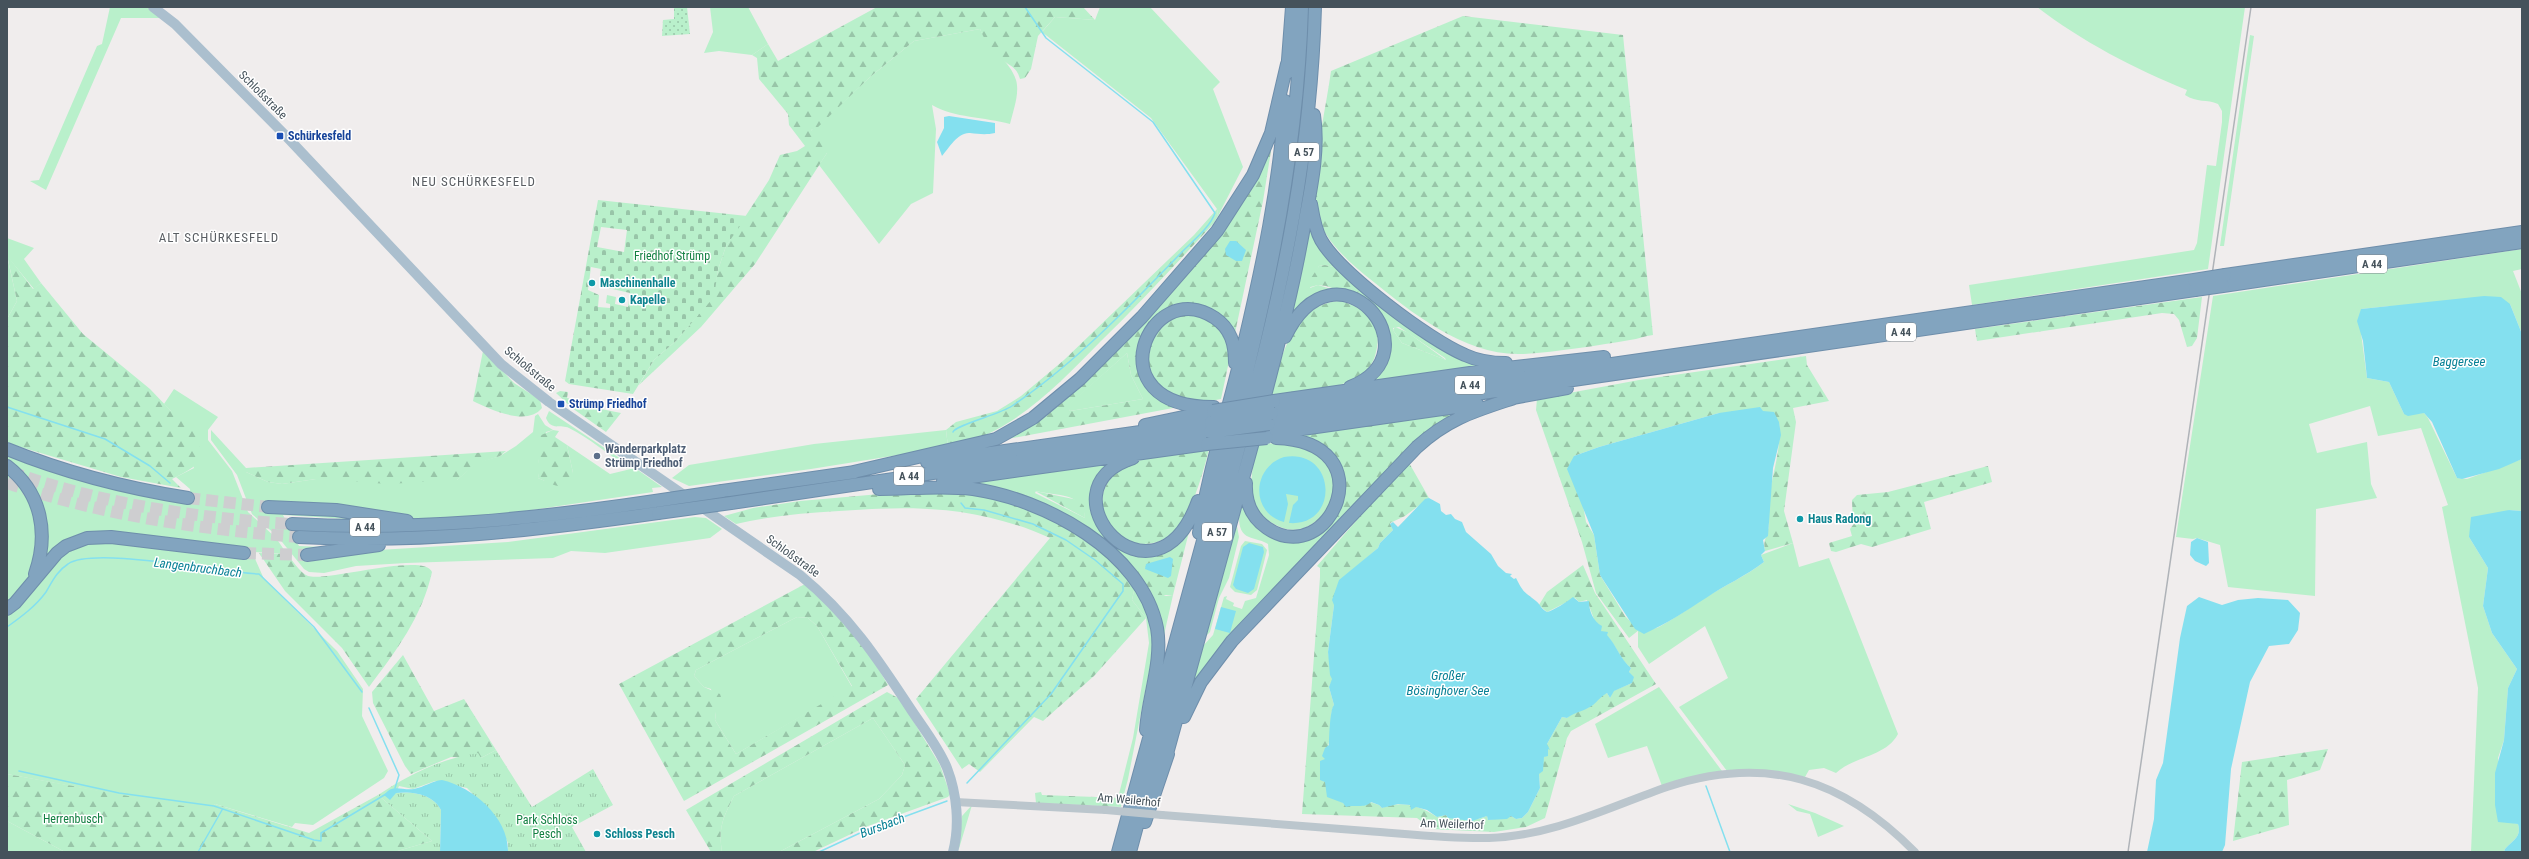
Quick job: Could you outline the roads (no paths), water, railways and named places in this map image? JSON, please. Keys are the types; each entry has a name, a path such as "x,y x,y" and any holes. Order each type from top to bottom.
{"highway":[{"path":"1192,582 1202,505 1243,349 1273,197 1283,125 1292,7"},
{"name":"A 57","path":"1118,852 1192,582 1253,350 1274,257 1295,118 1302,7"},
{"name":"A 57","path":"1130,852 1282,283 1296,210 1311,94 1315,7"},
{"path":"849,473 996,439 1033,418 1080,379 1142,317 1217,231 1253,175 1271,133 1287,64"},
{"path":"1166,762 1248,461 1293,286 1310,192 1316,127 1311,94"},
{"path":"1310,192 1314,221 1321,240 1341,264 1383,301 1444,345 1466,356 1498,363 1536,365"},
{"name":"A 44","path":"299,537 412,539 519,532 731,503 1211,423 1270,422 1658,367 2195,285 2522,232"},
{"name":"A 44","path":"2224,280 2522,242"},
{"name":"A 44","path":"1270,422 1669,356 2195,285"},
{"path":"1234,380 1235,350 1231,336 1222,323 1208,314 1191,310 1178,311 1161,319 1147,334 1143,347 1142,360 1150,384 1160,394 1171,401 1184,405 1237,440 1323,394 1360,383 1372,374 1381,359 1384,340 1383,328 1377,316 1359,300 1334,295 1322,298 1308,306 1291,325 1273,365"},
{"path":"1323,394 1536,365 1650,353 1669,356"},
{"path":"1270,422 1514,398 1608,381 1658,367"},
{"path":"1136,852 1166,762 1189,703 1201,682 1224,651 1252,619 1432,434 1461,416 1514,398"},
{"path":"1213,459 1193,514 1182,532 1168,544 1152,550 1138,550 1124,546 1104,529 1098,512 1098,492 1103,480 1112,469 1127,460 1153,452 1211,423 1236,407 1270,422 1324,452 1334,465 1339,480 1340,494 1336,508 1326,521 1318,528 1298,535 1278,533 1261,524 1249,509 1247,500 1248,461"},
{"name":"A 44","path":"292,524 368,527 438,526 534,518 1068,443 1179,416 1211,423"},
{"path":"7,449 89,478 128,488 188,498"},
{"path":"879,489 1153,452"},
{"path":"7,466 26,484 40,513 43,532 41,550 32,581"},
{"path":"788,494 955,487 1016,499 1066,522 1099,544 1119,561 1142,589 1150,603 1157,629 1158,652 1147,713 1144,756"},
{"path":"268,507 350,512 438,526"},
{"path":"7,609 15,603 57,553 66,546 87,538 111,537 244,553"},
{"path":"307,555 328,554 412,539"}],"main road":[{"name":"Schloßstraße","path":"153,7 175,24 283,133 468,329 522,382 800,575 834,605 865,642 940,754 950,776 955,802 957,831 953,852"}],"street":[{"name":"Am Weilerhof","path":"955,802 1106,810 1456,838 1502,837 1527,834 1566,824 1699,778 1751,773 1778,775 1832,790 1857,802 1890,826 1915,852"}],"water":[{"path":"949,116 995,123 995,133 966,133 954,141 942,156 937,142 944,128 944,117"},
{"path":"1230,241 1236,241 1246,250 1242,261 1236,261 1226,255 1225,249"},
{"name":"Baggersee","path":"2484,296 2501,297 2510,304 2522,334 2522,459 2499,469 2462,479 2457,478 2432,422 2424,413 2408,416 2404,414 2389,382 2367,378 2363,341 2357,321 2361,309"},
{"path":"1760,407 1763,411 1774,412 1779,422 1781,435 1773,468 1768,536 1763,540 1765,551 1761,555 1764,562 1676,617 1644,634 1635,629 1600,575 1594,535 1567,469 1574,456 1599,447 1719,413"},
{"path":"1284,457 1302,457 1314,464 1322,475 1326,488 1324,502 1317,513 1306,521 1289,523 1293,505 1298,500 1298,496 1286,494 1288,504 1284,522 1273,517 1265,509 1261,500 1259,490 1261,480 1266,470 1273,462"},
{"name":"Großer Bösinghover See","path":"1429,498 1440,504 1441,511 1446,515 1451,514 1455,519 1462,522 1466,532 1491,554 1498,566 1506,573 1512,574 1510,576 1514,579 1516,578 1524,592 1538,602 1545,611 1547,612 1553,610 1573,597 1579,602 1589,601 1592,615 1602,626 1601,631 1608,632 1607,635 1624,661 1631,668 1629,672 1634,677 1632,683 1614,691 1610,698 1607,693 1590,707 1567,718 1562,717 1547,744 1550,750 1548,749 1548,756 1544,757 1543,771 1539,774 1540,788 1528,812 1522,818 1516,819 1511,816 1507,819 1488,820 1487,816 1472,821 1448,818 1446,815 1437,817 1427,810 1416,807 1411,810 1410,805 1398,804 1382,808 1371,802 1363,806 1346,807 1343,803 1327,797 1325,782 1320,780 1320,761 1325,759 1322,756 1325,748 1329,745 1331,717 1334,705 1329,687 1332,679 1330,675 1328,652 1334,605 1332,600 1339,580 1378,548 1380,543 1393,530 1390,524 1393,522 1398,527 1425,499"},
{"path":"2509,510 2522,511 2522,852 2504,852 2518,835 2519,828 2518,824 2498,822 2495,805 2495,773 2504,740 2508,688 2517,669 2492,633 2483,606 2488,568 2469,537 2471,517"},
{"path":"2197,538 2208,542 2209,563 2206,566 2195,561 2190,555 2191,542"},
{"path":"1249,543 1263,547 1264,552 1254,589 1248,593 1236,589 1233,585 1243,547"},
{"path":"1170,557 1173,559 1171,576 1168,578 1145,569 1146,564"},
{"path":"2199,597 2222,605 2238,600 2258,598 2288,600 2300,613 2298,630 2289,644 2269,646 2250,682 2231,769 2225,845 2222,852 2147,852 2154,819 2156,780 2163,763 2180,638 2187,606"},
{"path":"1221,607 1236,611 1230,633 1215,629"},
{"path":"442,780 466,789 487,806 496,816 502,827 507,839 508,852 440,852 441,810 433,800 415,793 396,793 390,800 384,795 387,791 394,788 414,789"}],"waterway":[{"path":"953,432 962,426 1012,406 1035,390 1079,354 1141,295 1205,229 1213,219 1215,213 1153,122 1046,38 1025,7"},
{"path":"7,407 105,439 150,466 170,483"},
{"path":"961,503 965,508 984,510 1033,524 1066,540 1095,560 1123,584 1123,591 1051,694 967,783"},
{"name":"Langenbruchbach","path":"7,627 38,602 58,573 64,567 82,559 130,559 259,574 314,627 362,692"},
{"name":"Langenbruchbach","path":"369,708 399,775 395,788"},
{"path":"19,771 119,793 214,806 314,840 321,841 321,833 386,794"},
{"path":"1706,786 1730,852"},
{"name":"Bursbach","path":"819,852 860,833 947,801"},
{"path":"198,852 222,810"}],"tunnel":[{"path":"11,472 80,493 150,508 221,518 292,524"},
{"path":"7,483 78,504 151,519 224,530 299,537"},
{"path":"188,498 268,507"},
{"path":"244,553 307,555"}],"railway":[{"path":"2128,852 2251,7"}],"place":[{"name":"Schürkesfeld","path":"280,136"},
{"name":"Maschinenhalle","path":"592,283"},
{"name":"Kapelle","path":"622,300"},
{"name":"Strümp Friedhof","path":"561,404"},
{"name":"Wanderparkplatz Strümp Friedhof","path":"597,456"},
{"name":"Haus Radong","path":"1800,519"},
{"name":"Schloss Pesch","path":"597,834"}],"district":[{"name":"NEU SCHÜRKESFELD","path":"474,181"},
{"name":"ALT SCHÜRKESFELD","path":"219,237"}],"park label":[{"name":"Friedhof Strümp","path":"672,256"},
{"name":"Herrenbusch","path":"73,819"},
{"name":"Park Schloss Pesch","path":"547,827"}]}
